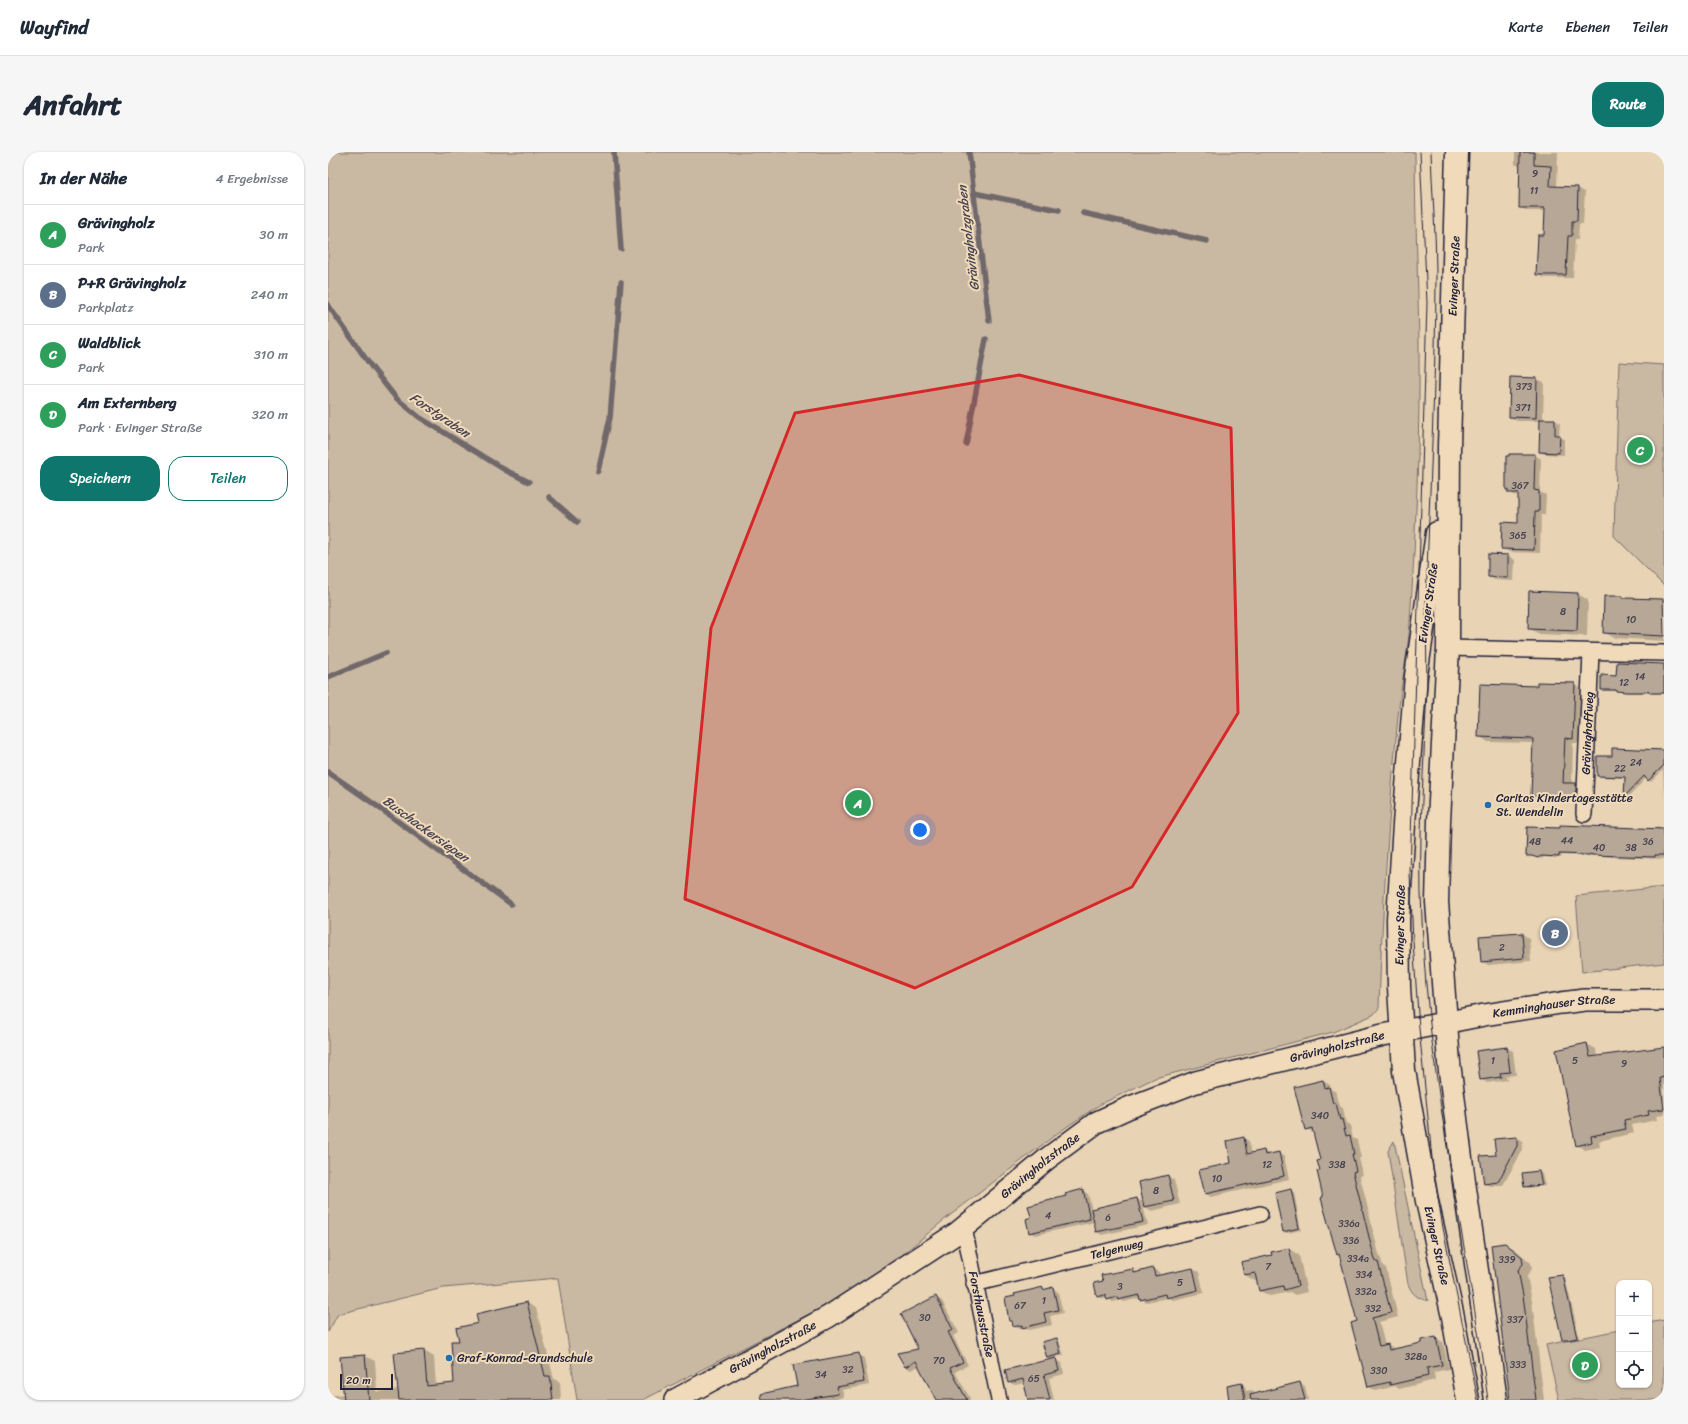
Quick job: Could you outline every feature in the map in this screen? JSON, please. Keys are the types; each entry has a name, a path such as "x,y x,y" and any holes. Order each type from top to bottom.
{"main road":[{"name":"Evinger Straße","path":"1457,152 1449,447 1448,648 1437,902 1449,1063 1464,1182 1496,1400"},
{"name":"Evinger Straße","path":"1449,447 1436,548 1416,676 1398,919 1404,1070 1427,1201 1453,1317 1468,1400"},
{"name":"Kemminghauser Straße","path":"1446,1023 1491,1014 1585,1000 1664,1000"},
{"name":"Grävingholzstraße","path":"675,1400 828,1317 964,1228 1048,1158 1097,1122 1196,1082 1402,1032 1446,1023"}],"street":[{"path":"1448,648 1664,653"},
{"name":"Grävinghoffweg","path":"1584,814 1591,652"},
{"name":"Telgenweg","path":"974,1284 1260,1214"},
{"name":"Forsthausstraße","path":"964,1228 974,1284 999,1400"}],"highlighted area":[{"path":"1019,375 1231,428 1238,713 1132,887 915,988 685,899 711,628 795,413"}],"shaded area":[{"path":"328,152 1415,152 1419,342 1416,517 1409,634 1398,716 1389,825 1379,1008 1373,1015 1333,1032 1155,1078 1099,1105 1059,1132 944,1220 867,1284 643,1400 577,1400 558,1278 443,1288 338,1314 328,1332"},
{"path":"1619,362 1664,365 1664,586 1614,536"},
{"path":"1664,887 1664,963 1582,972 1576,896"},
{"path":"1394,1141 1428,1301 1415,1295 1408,1284 1388,1151"},
{"path":"1664,1320 1664,1400 1559,1400 1546,1345 1616,1331 1616,1388 1652,1388 1652,1322"}],"building":[{"path":"1520,152 1534,152 1534,165 1551,166 1550,186 1578,187 1577,221 1572,221 1572,236 1568,236 1566,275 1536,275 1538,235 1544,235 1545,208 1519,208"},
{"path":"1510,377 1537,378 1536,418 1509,417"},
{"path":"1540,419 1555,419 1555,435 1560,435 1559,453 1539,452"},
{"path":"1509,454 1535,454 1534,490 1539,491 1539,512 1535,512 1534,550 1501,549 1502,522 1518,523 1518,493 1508,493 1508,490 1506,490 1506,456 1509,456"},
{"path":"1488,554 1508,555 1508,578 1488,577"},
{"path":"1529,591 1578,593 1577,631 1528,629"},
{"path":"1604,596 1663,599 1664,636 1603,633"},
{"path":"1617,662 1664,664 1664,693 1650,693 1648,690 1646,692 1626,692 1601,690 1601,675 1616,676"},
{"path":"1537,682 1575,683 1573,739 1565,738 1563,783 1576,783 1576,791 1572,797 1531,796 1533,739 1478,737 1480,684 1537,686"},
{"path":"1612,748 1664,750 1664,765 1648,781 1644,776 1624,797 1625,777 1597,776 1597,756 1612,756"},
{"path":"1560,825 1664,829 1664,855 1655,855 1655,857 1559,854 1559,857 1541,856 1538,858 1526,856 1527,827 1560,828"},
{"path":"1522,933 1524,958 1481,962 1479,936"},
{"path":"1587,1043 1590,1057 1664,1047 1664,1077 1660,1078 1664,1109 1648,1111 1649,1115 1624,1120 1626,1129 1591,1136 1592,1142 1576,1146 1556,1050"},
{"path":"1507,1047 1510,1072 1500,1073 1501,1077 1480,1080 1476,1051"},
{"path":"1323,1080 1325,1088 1329,1087 1333,1104 1336,1103 1346,1136 1350,1135 1356,1171 1353,1172 1371,1245 1376,1262 1378,1262 1391,1313 1372,1318 1379,1346 1388,1344 1389,1350 1421,1343 1421,1340 1436,1337 1442,1365 1427,1368 1428,1376 1390,1385 1390,1382 1368,1387 1351,1323 1357,1321 1339,1254 1337,1255 1321,1198 1323,1197 1317,1171 1320,1170 1317,1161 1320,1160 1312,1128 1305,1130 1294,1087"},
{"path":"1244,1137 1247,1154 1264,1150 1265,1155 1279,1152 1284,1176 1205,1194 1199,1170 1231,1163 1227,1141"},
{"path":"1517,1137 1517,1146 1498,1182 1484,1184 1480,1156 1496,1155 1494,1139"},
{"path":"1539,1171 1542,1185 1524,1187 1522,1173"},
{"path":"1168,1175 1174,1201 1144,1207 1139,1182"},
{"path":"1083,1189 1090,1219 1029,1233 1026,1219 1031,1217 1028,1206 1066,1196 1065,1194"},
{"path":"1291,1189 1299,1228 1283,1232 1275,1193"},
{"path":"1137,1198 1143,1222 1096,1232 1091,1209"},
{"path":"1505,1243 1522,1257 1523,1264 1518,1270 1523,1295 1536,1400 1510,1400 1491,1245"},
{"path":"1289,1248 1298,1286 1284,1290 1283,1286 1259,1291 1255,1273 1244,1275 1241,1262 1272,1255 1271,1252"},
{"path":"1153,1268 1155,1276 1193,1268 1198,1290 1166,1298 1165,1294 1140,1300 1139,1295 1118,1300 1117,1297 1107,1300 1105,1295 1097,1297 1094,1283 1103,1281 1101,1275 1133,1269 1134,1273"},
{"path":"1563,1275 1577,1338 1568,1340 1562,1340 1548,1277"},
{"path":"1043,1287 1043,1290 1053,1287 1058,1310 1044,1313 1046,1322 1022,1328 1022,1325 1013,1327 1012,1321 1009,1321 1005,1298 1015,1296 1014,1294"},
{"path":"936,1296 953,1330 948,1332 963,1362 950,1368 967,1400 936,1400 916,1361 905,1367 897,1353 918,1349 901,1314"},
{"path":"527,1302 545,1376 550,1376 553,1400 399,1400 394,1353 424,1350 427,1386 454,1383 451,1341 459,1341 456,1328 478,1323 476,1314"},
{"path":"1057,1338 1061,1354 1047,1358 1042,1342"},
{"path":"859,1353 864,1382 837,1387 838,1394 799,1400 762,1400 761,1394 797,1386 793,1365"},
{"path":"365,1355 369,1400 344,1400 340,1357"},
{"path":"1056,1358 1059,1371 1044,1375 1050,1400 1028,1400 1023,1379 1008,1383 1005,1370"},
{"path":"1300,1382 1305,1400 1251,1400 1250,1395"},
{"path":"1242,1383 1245,1400 1229,1400 1227,1386"}],"waterway":[{"path":"614,152 621,249"},
{"name":"Grävingholzgraben","path":"969,152 989,321"},
{"path":"974,193 1059,210"},
{"path":"1083,213 1207,241"},
{"path":"598,471 610,418 621,282"},
{"name":"Forstgraben","path":"328,305 373,369 396,398 419,417 505,470 529,482"},
{"name":"Grävingholzgraben","path":"966,444 986,339"},
{"name":"Forstgraben","path":"549,497 577,522"},
{"path":"328,677 386,653"},
{"name":"Buschackersiepen","path":"328,772 511,904"}],"tram line":[{"path":"1420,152 1427,303 1410,874 1413,941 1419,1028 1433,1168 1443,1228 1478,1400"},
{"path":"1431,152 1436,257 1436,314 1426,605 1427,687 1421,833 1422,920 1426,981 1440,1101 1488,1400"}],"place":[{"name":"Waldblick","path":"1640,450"},
{"name":"Grävingholz","path":"858,803"},
{"name":"Caritas Kindertagesstätte St. Wendelin","path":"1488,805"},
{"name":"P+R Grävingholz","path":"1555,933"},
{"name":"Graf-Konrad-Grundschule","path":"449,1358"},
{"name":"Am Externberg","path":"1585,1365"}]}
